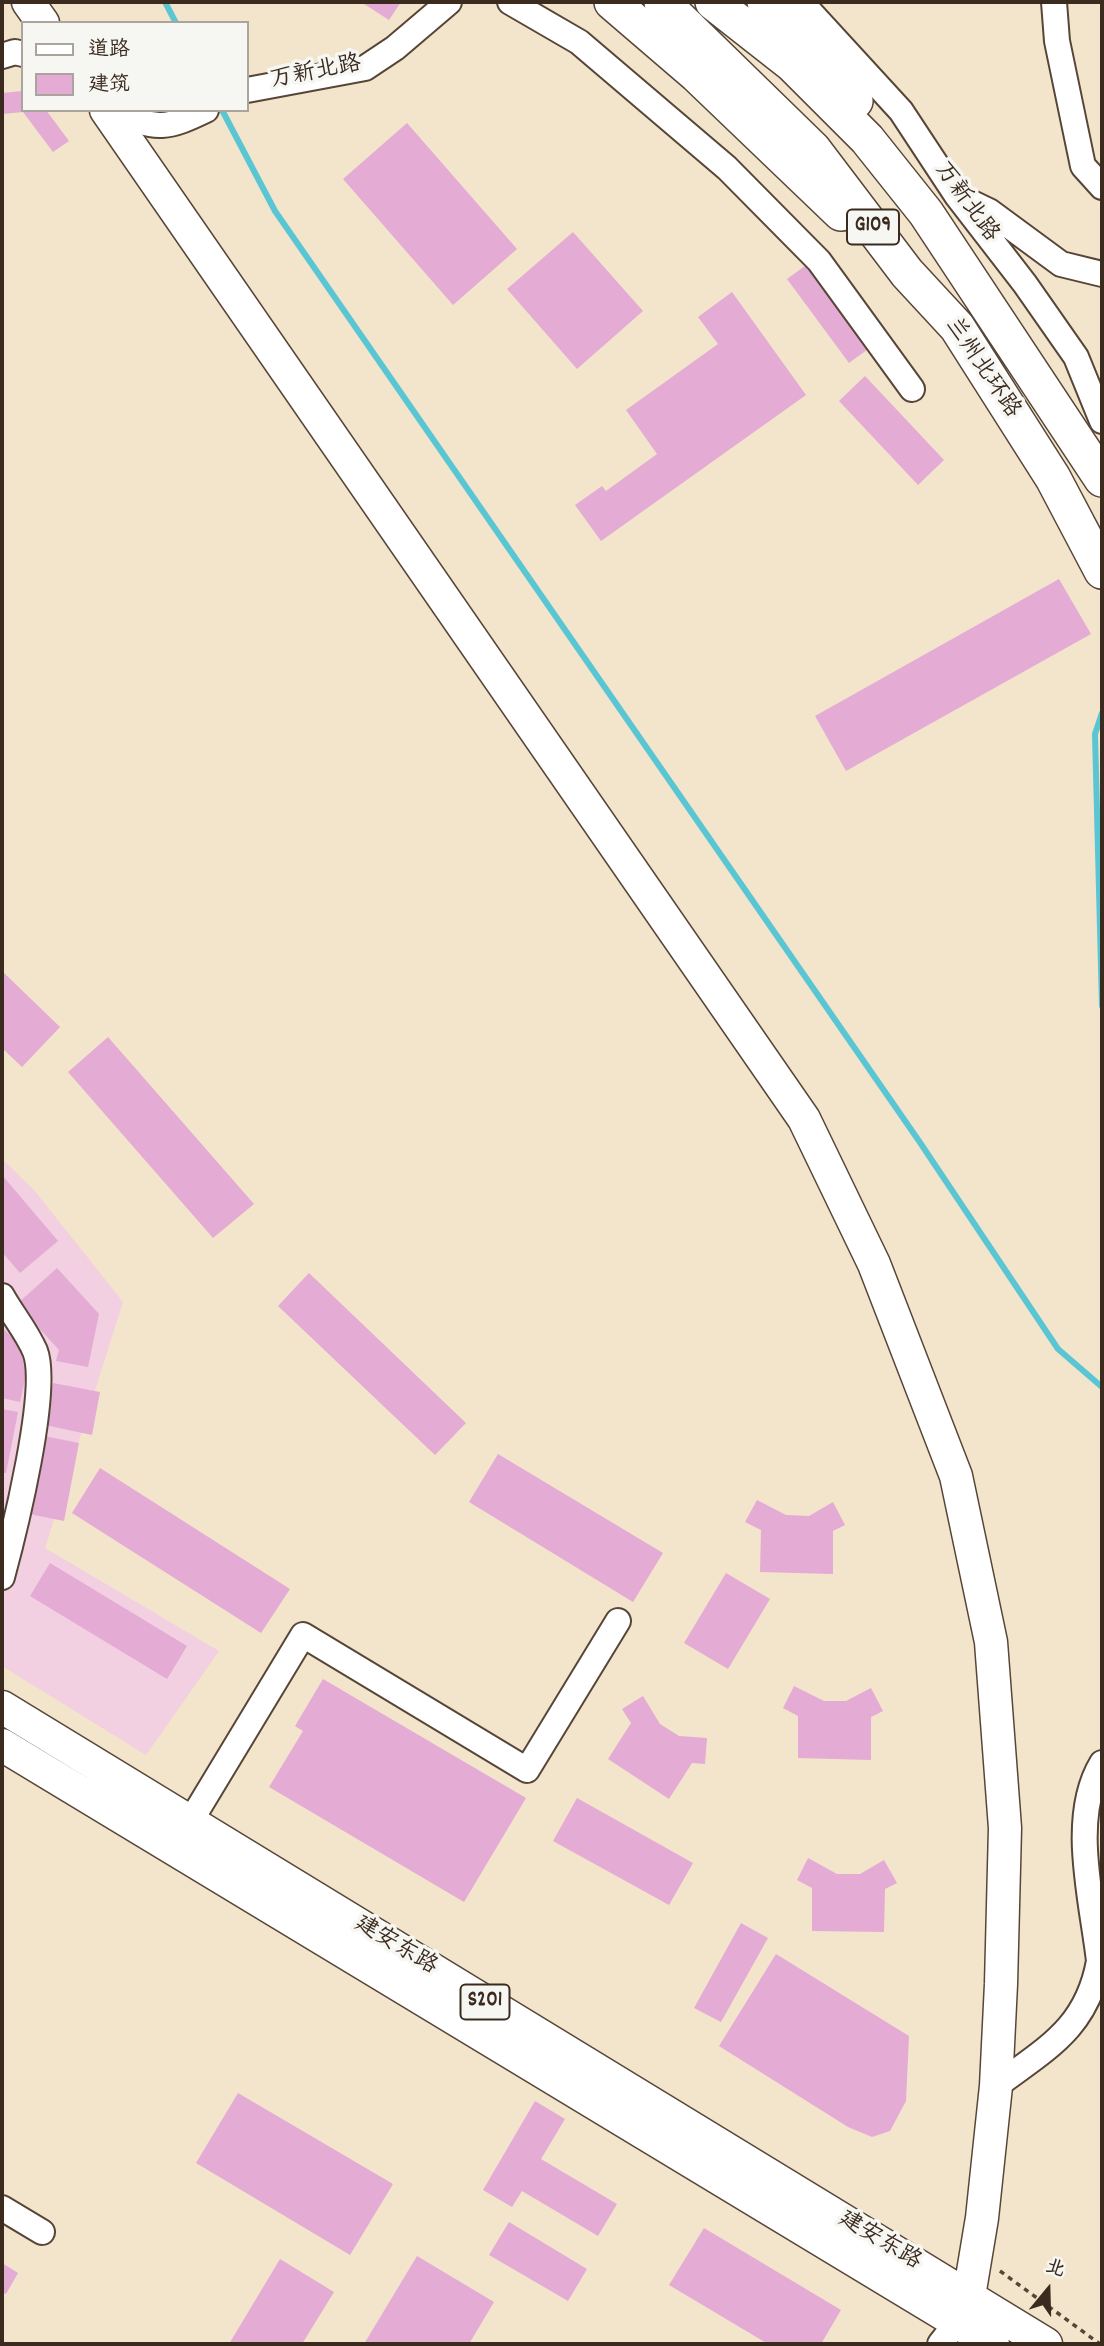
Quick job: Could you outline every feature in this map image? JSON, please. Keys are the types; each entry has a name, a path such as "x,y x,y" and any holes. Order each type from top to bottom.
{"highway":[{"path":"612,2 697,75 907,273"},
{"name":"兰州北环路","path":"662,2 813,149 907,273 957,327 1053,478 1102,571"},
{"name":"兰州北环路","path":"713,2 792,64 867,139 926,213 1100,475"},
{"path":"765,2 810,43 883,135 926,213"}],"main road":[{"path":"28,2 42,21"},
{"path":"107,112 804,1119 874,1264 956,1476 991,1642 1005,1828 996,2086 976,2254 954,2326"},
{"name":"建安东路","path":"2,1707 190,1822 954,2326"},
{"name":"建安东路","path":"2,1745 954,2326"},
{"name":"S201","path":"954,2326 993,2344"},
{"name":"S201","path":"954,2326 1046,2344"}],"street":[{"name":"万新北路","path":"248,90 365,68 395,48 449,2"},
{"path":"510,2 579,42 727,169 819,261 912,389"},
{"name":"万新北路","path":"801,2 901,111 957,196 1025,284 1076,358 1102,421"},
{"path":"1054,2 1057,41 1083,166 1102,187"},
{"path":"2,56 15,52 21,54"},
{"path":"122,112 130,118 163,128 202,112"},
{"path":"957,196 989,211 1061,264 1102,274"},
{"path":"2,1296 35,1352 41,1385 13,1536 2,1577"},
{"path":"190,1822 303,1635 527,1770 618,1621"},
{"path":"996,2086 1064,2035 1082,2011 1093,1987 1099,1961 1084,1827 1087,1800 1102,1763"},
{"path":"2,2208 42,2232"}],"path":[{"path":"976,2254 1100,2344"}],"shaded area":[{"path":"2,1159 34,1190 123,1302 45,1548 219,1651 146,1755 2,1666"}],"building":[{"path":"361,2 401,2 389,20"},
{"path":"21,91 23,112 2,114 2,93"},
{"path":"23,112 47,112 69,141 53,152"},
{"path":"407,123 517,249 453,305 343,179"},
{"path":"573,232 643,311 577,369 507,289"},
{"path":"809,263 871,347 849,363 787,279"},
{"path":"732,292 806,395 601,541 575,505 602,486 606,491 657,454 626,410 718,344 698,317"},
{"path":"865,376 944,460 918,485 839,401"},
{"path":"1059,579 1091,634 846,771 815,716"},
{"path":"2,971 60,1027 22,1067 2,1048"},
{"path":"108,1037 254,1204 213,1238 68,1072"},
{"path":"2,1175 58,1241 20,1273 2,1252"},
{"path":"57,1268 99,1314 88,1367 56,1361 59,1350 17,1304"},
{"path":"309,1273 466,1423 435,1455 278,1306"},
{"path":"2,1328 19,1343 26,1375 20,1402 2,1398"},
{"path":"53,1383 100,1392 92,1435 45,1425"},
{"path":"2,1409 18,1412 6,1473 2,1473"},
{"path":"44,1436 79,1443 64,1521 29,1514"},
{"path":"498,1454 663,1553 633,1602 469,1502"},
{"path":"100,1468 290,1589 261,1633 72,1513"},
{"path":"757,1500 786,1515 809,1516 833,1502 845,1525 833,1531 833,1574 760,1572 761,1530 745,1522"},
{"path":"50,1563 187,1646 167,1679 30,1596"},
{"path":"726,1573 770,1599 728,1669 684,1643"},
{"path":"323,1679 526,1798 464,1902 269,1787 303,1731 295,1726"},
{"path":"794,1686 824,1701 846,1701 871,1688 883,1711 871,1717 871,1760 798,1758 798,1716 783,1708"},
{"path":"643,1696 660,1724 679,1736 707,1738 705,1764 692,1763 669,1799 608,1759 631,1723 622,1709"},
{"path":"577,1798 693,1863 669,1905 553,1841"},
{"path":"808,1858 837,1874 860,1874 884,1860 897,1883 885,1889 884,1932 812,1931 812,1888 797,1880"},
{"path":"741,1923 768,1938 721,2022 694,2008"},
{"path":"776,1954 909,2036 906,2101 890,2131 872,2137 848,2127 719,2046"},
{"path":"238,2093 393,2184 350,2255 196,2163"},
{"path":"535,2101 565,2119 541,2159 617,2204 598,2236 522,2191 512,2207 483,2190"},
{"path":"509,2222 587,2269 568,2301 489,2255"},
{"path":"704,2228 841,2310 821,2344 768,2344 669,2285"},
{"path":"417,2256 494,2302 469,2344 364,2344"},
{"path":"280,2259 334,2292 302,2344 229,2344"},
{"path":"2,2263 18,2273 6,2294 2,2292"}],"waterway":[{"path":"165,2 175,21"},
{"path":"223,112 275,211 919,1141 1058,1349 1102,1387"},
{"path":"1102,713 1095,734 1102,1006"}]}
